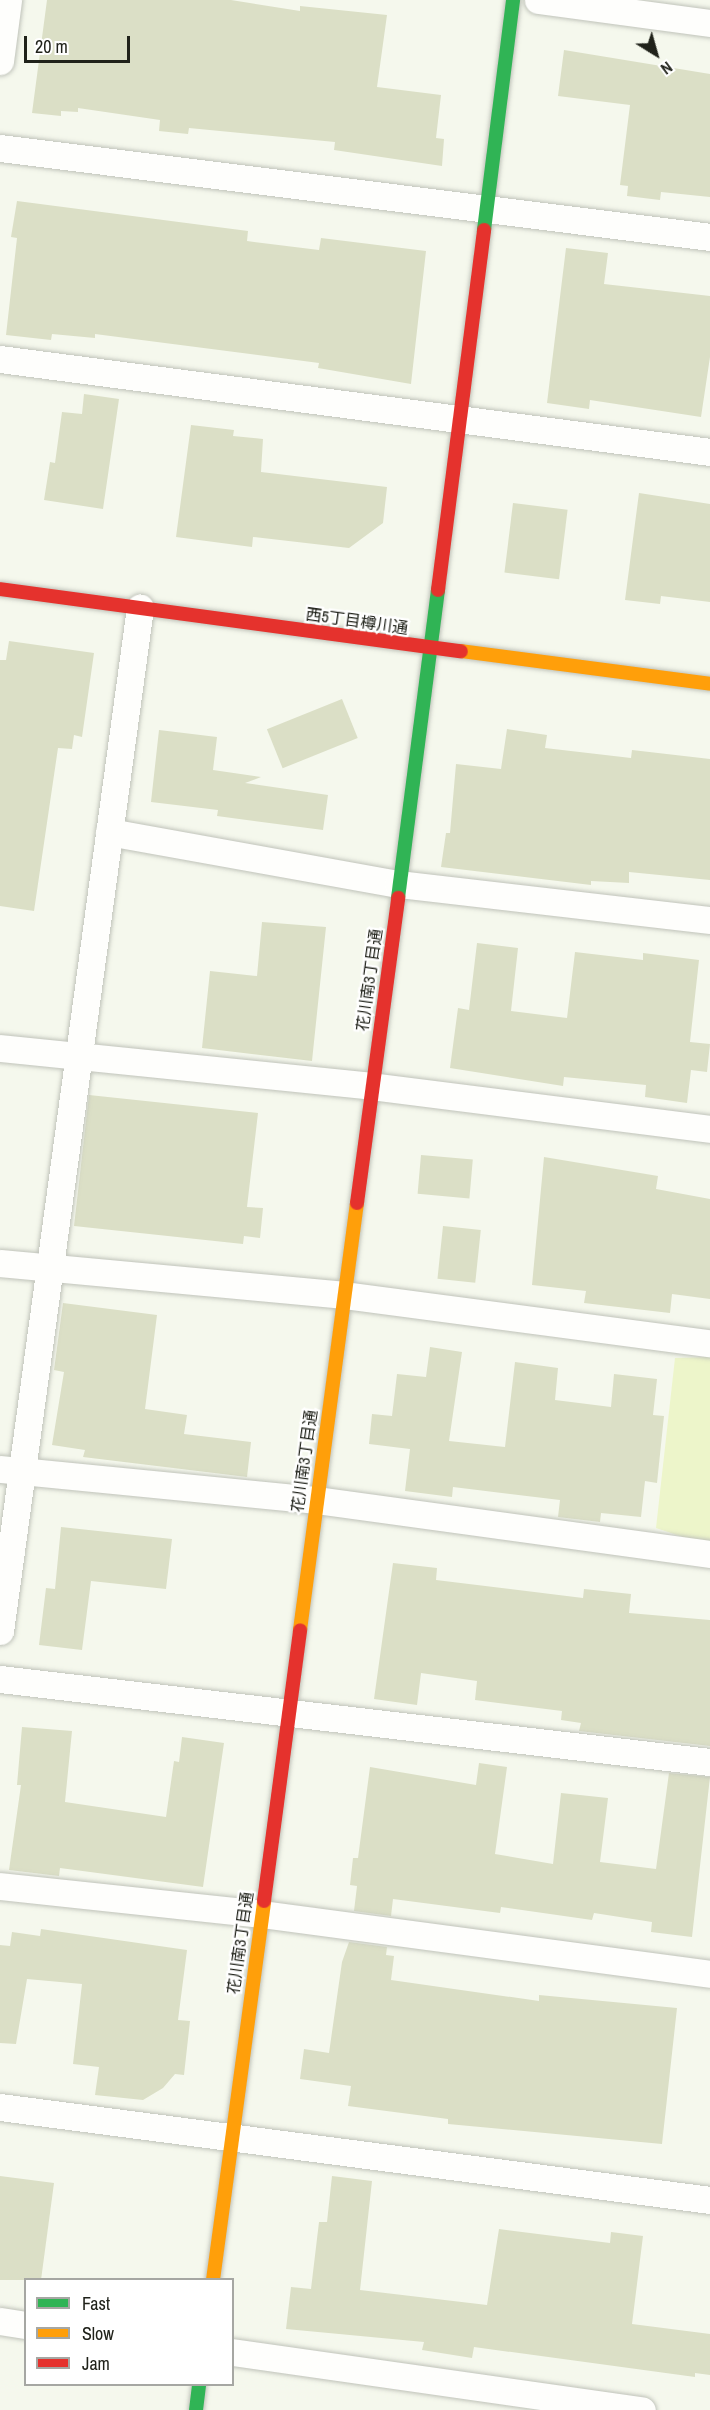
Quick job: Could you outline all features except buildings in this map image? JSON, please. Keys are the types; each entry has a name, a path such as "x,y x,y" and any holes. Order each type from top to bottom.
{"street":[{"path":"0,61 8,0"},
{"name":"花川南3丁目通","path":"213,2278 398,884 432,648 513,0"},
{"path":"538,0 710,22"},
{"path":"0,148 487,207 710,237"},
{"path":"0,359 710,452"},
{"name":"西5丁目樽川通","path":"0,589 710,684"},
{"path":"0,1631 11,1471 50,1270 140,609"},
{"path":"109,832 398,884 710,920"},
{"path":"0,1048 78,1058 371,1086 710,1129"},
{"path":"0,1263 50,1270 343,1295 710,1343"},
{"path":"11,1471 316,1500 710,1554"},
{"path":"0,1679 288,1710 710,1762"},
{"path":"0,1886 261,1914 710,1974"},
{"path":"0,2107 710,2200"},
{"path":"0,2321 24,2325"},
{"path":"234,2352 642,2410"},
{"path":"196,2410 199,2386"}],"green space":[{"path":"710,1357 710,1546 656,1528 675,1358"}],"traffic: fast":[{"path":"484,230 513,0"},
{"path":"398,898 438,590"},
{"path":"196,2410 199,2386"}],"traffic: slow":[{"path":"461,651 710,684"},
{"path":"300,1630 357,1203"},
{"path":"213,2278 264,1901"}],"traffic: jam":[{"path":"438,590 484,230"},
{"path":"0,589 461,651"},
{"path":"357,1203 398,898"},
{"path":"264,1901 300,1630"}]}
